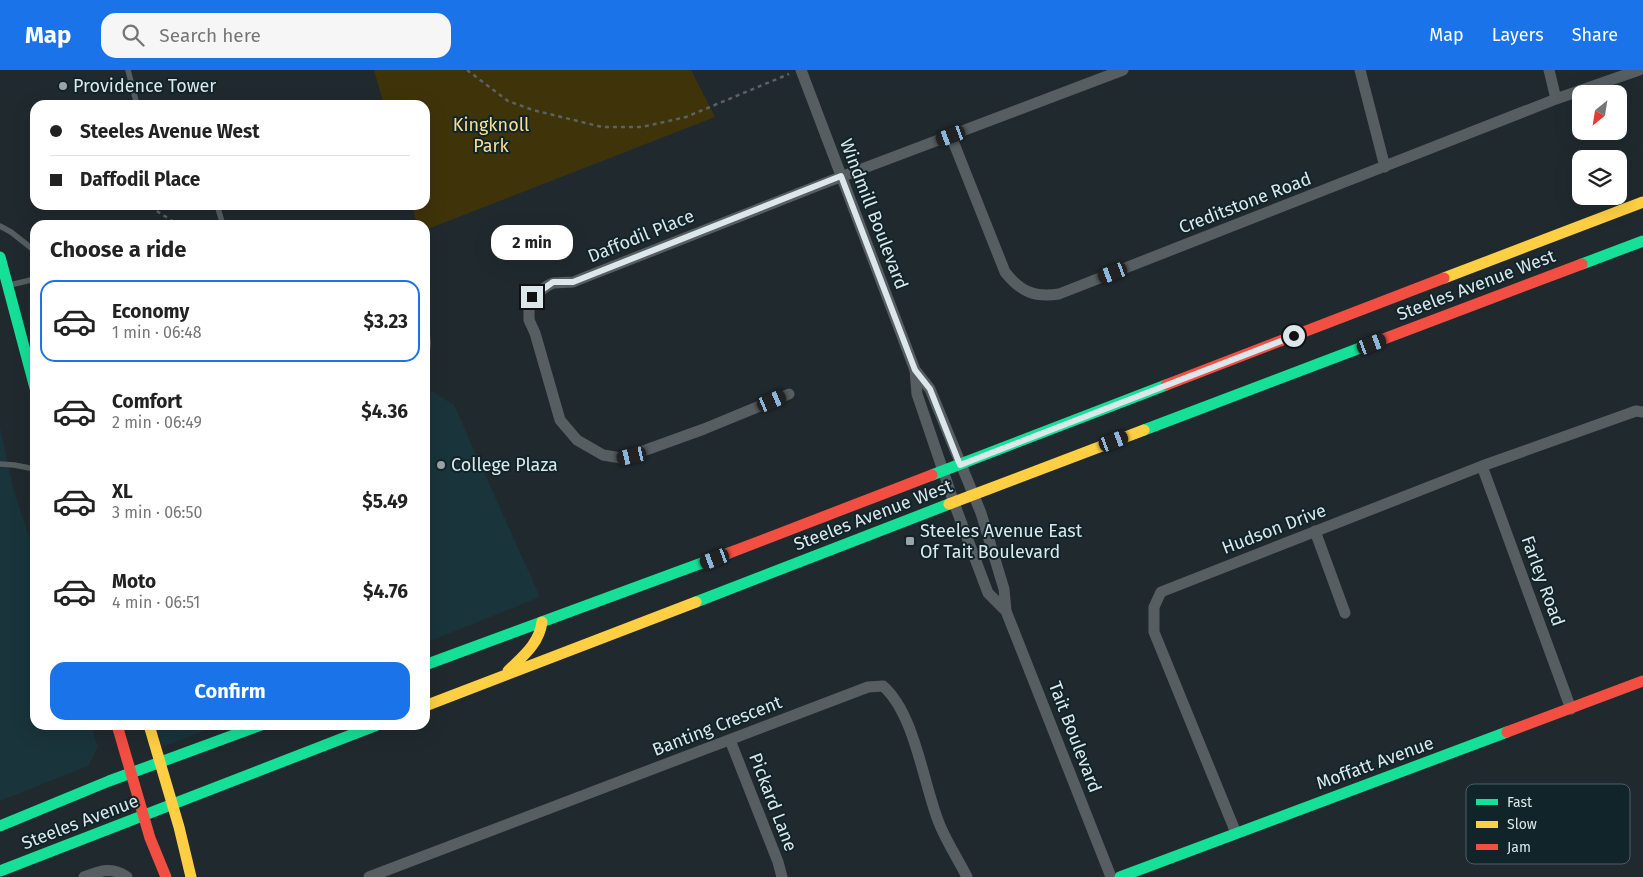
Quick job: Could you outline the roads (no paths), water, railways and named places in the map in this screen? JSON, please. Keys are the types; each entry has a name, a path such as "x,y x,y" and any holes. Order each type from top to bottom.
{"main road":[{"name":"Steeles Avenue West","path":"430,663 698,566 1643,202"},
{"name":"Steeles Avenue West","path":"430,704 952,498 973,495 1643,240"},
{"path":"0,257 30,369"},
{"path":"502,676 536,644 542,633 542,622"},
{"name":"Moffatt Avenue","path":"1120,877 1643,681"},
{"path":"119,730 150,838 166,877"},
{"path":"150,730 173,805 191,877"},
{"path":"160,762 247,730"},
{"path":"173,805 364,730"},
{"name":"Steeles Avenue","path":"0,826 160,762"},
{"name":"Steeles Avenue","path":"0,871 173,805"}],"street":[{"name":"Windmill Boulevard","path":"801,70 915,370 917,394 952,498"},
{"name":"Daffodil Place","path":"789,394 632,456 621,458 603,455 578,440 560,420 535,333 529,320 529,307 532,297 553,282 573,282 841,176 1124,70"},
{"path":"1360,70 1386,167"},
{"path":"1549,70 1556,99"},
{"name":"Creditstone Road","path":"951,136 1005,272 1020,288 1045,296 1058,294 1556,99 1639,70"},
{"name":"Windmill Boulevard","path":"915,370 930,389 981,515"},
{"name":"Hudson Drive","path":"1236,833 1154,632 1154,607 1161,592 1482,466 1636,410 1643,412"},
{"name":"Farley Road","path":"1482,466 1571,709"},
{"name":"Tait Boulevard","path":"952,498 988,593 1006,610"},
{"name":"Tait Boulevard","path":"981,515 1004,589 1006,610 1111,877"},
{"path":"1316,531 1345,613"},
{"name":"Banting Crescent","path":"369,877 868,687 883,686 893,695 908,726 939,823 966,877"},
{"name":"Pickard Lane","path":"730,740 778,862 782,877"},
{"path":"84,877 105,870 120,872 127,877"}],"lane":[{"path":"128,70 136,100"},
{"path":"0,226 30,246"},
{"path":"8,286 30,280"},
{"path":"0,464 30,468"}],"place":[{"name":"Providence Tower","path":"63,86"},
{"name":"College Plaza","path":"441,465"},
{"name":"Steeles Avenue East Of Tait Boulevard","path":"910,541"}],"park label":[{"name":"Kingknoll Park","path":"491,135"}]}
